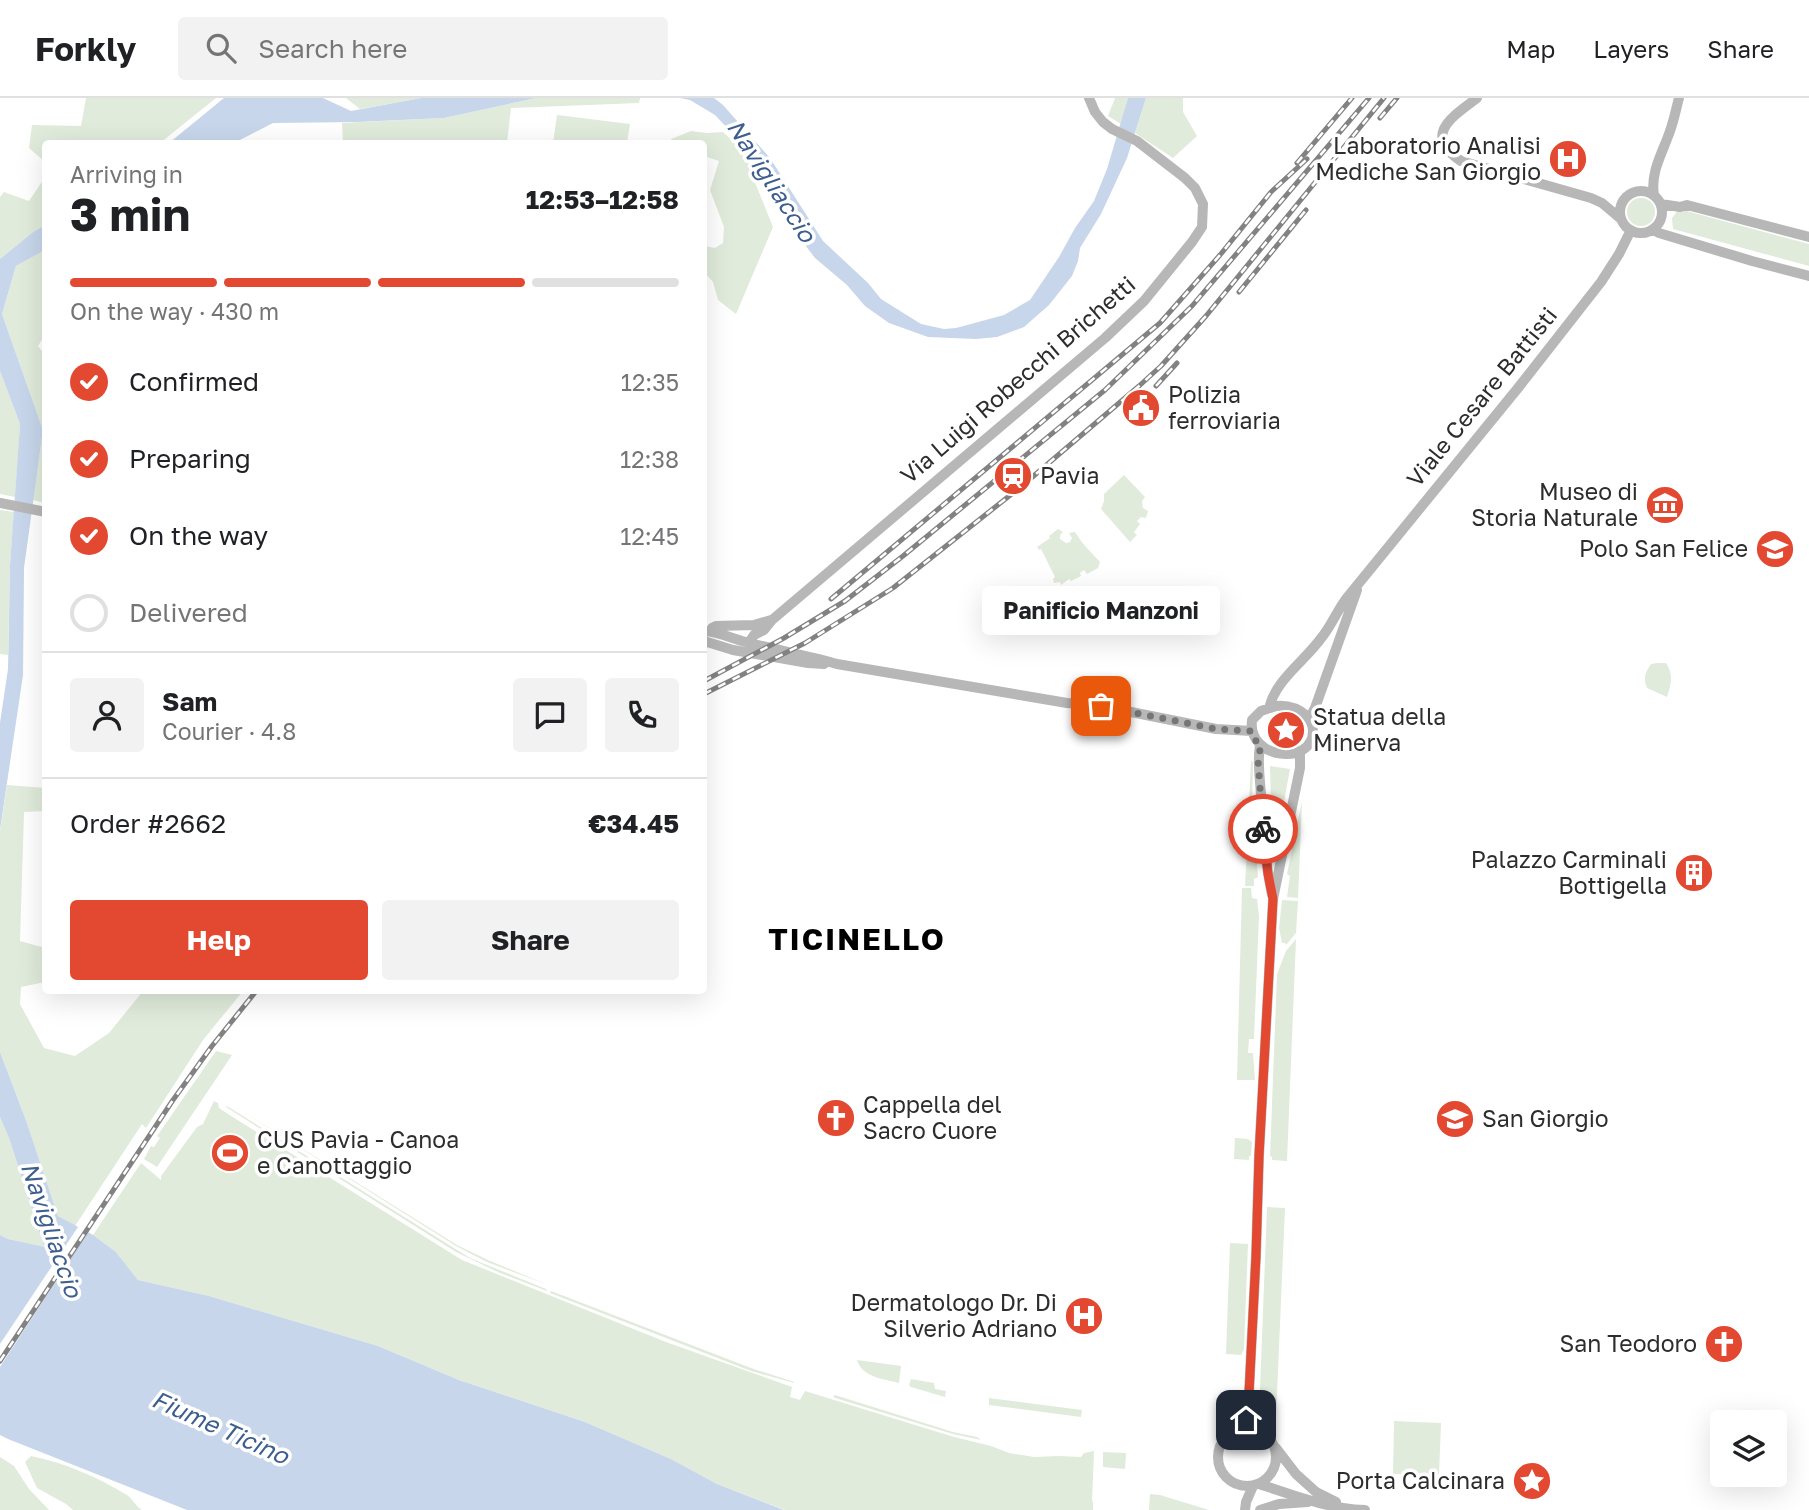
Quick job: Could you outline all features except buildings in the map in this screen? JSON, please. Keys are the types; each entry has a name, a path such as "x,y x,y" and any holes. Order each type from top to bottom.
{"main road":[{"name":"Via Luigi Robecchi Brichetti","path":"753,635 1105,338 1143,301 1202,227 1203,204 1195,188 1137,141 1112,129 1099,118 1089,98"},
{"path":"1477,98 1453,116 1444,129 1443,143 1451,154 1461,161 1591,198 1602,203 1631,230 1640,233 1653,229 1661,218 1653,184 1679,98"},
{"path":"1621,219 1620,208 1625,198 1634,192 1644,191 1680,207 1688,205 1809,237"},
{"path":"1653,229 1809,276"},
{"name":"Viale Cesare Battisti","path":"1269,708 1272,694 1323,637 1342,606 1392,542 1601,282 1631,230"},
{"path":"4,504 41,511"},
{"name":"Viale Cesare Battisti","path":"1309,719 1359,585"},
{"path":"707,638 716,626 753,635 837,664 1067,703 1101,706 1216,729 1252,731"},
{"path":"707,638 720,633 733,644 808,663 837,664"},
{"path":"733,644 753,635"},
{"path":"1276,706 1291,707 1304,713 1309,719 1312,738 1300,751 1288,754 1276,753 1261,745 1252,731 1252,720 1255,716 1276,706"},
{"path":"1261,745 1258,760 1262,816 1273,899"},
{"path":"1242,1428 1248,1413 1273,899 1300,768 1300,751"},
{"path":"1248,1413 1255,1429"},
{"path":"1347,1509 1316,1492 1296,1474 1267,1435 1255,1429 1242,1428 1230,1433 1222,1443 1218,1455 1220,1468 1233,1483 1256,1485 1347,1509 1365,1510"},
{"path":"1246,1506 1256,1485 1273,1471 1277,1458 1275,1446"},
{"path":"1240,1485 1246,1506"},
{"path":"1260,1510 1279,1504 1313,1501"}],"green space":[{"path":"86,98 216,98 164,140 42,140 42,159 29,148 32,125 81,126"},
{"path":"346,98 421,98 360,109"},
{"path":"536,98 640,98 639,103 511,108 507,140 343,140 342,123 444,118"},
{"path":"1115,98 1128,98 1121,124 1108,116"},
{"path":"1146,98 1183,98 1183,112 1197,136 1173,158 1135,133"},
{"path":"557,115 630,124 627,140 553,140"},
{"path":"691,131 723,132 747,154 754,180 773,227 736,314 718,300 713,282 707,275 707,247 715,248 723,243 724,227 710,190 719,161 707,157 707,140 671,139"},
{"path":"42,182 42,227 0,259 0,197 4,192 29,201"},
{"path":"1641,198 1651,202 1655,212 1651,222 1641,226 1631,222 1627,212 1631,202"},
{"path":"1679,209 1809,244 1809,266 1673,229 1672,218"},
{"path":"42,252 42,340 38,346 42,351 42,427 2,314 16,266"},
{"path":"0,371 20,424 15,497 0,494"},
{"path":"42,437 42,502 33,500"},
{"path":"1124,475 1145,497 1142,501 1143,508 1148,511 1146,518 1141,517 1137,521 1140,524 1134,532 1137,535 1130,542 1101,509 1104,494"},
{"path":"0,510 14,512 8,655 0,654"},
{"path":"1058,529 1063,532 1060,539 1066,543 1072,538 1069,533 1075,532 1100,562 1098,568 1087,574 1084,570 1080,573 1081,576 1071,581 1069,579 1061,585 1060,582 1054,583 1055,577 1041,549 1037,547"},
{"path":"1666,663 1670,672 1671,684 1667,697 1647,688 1647,670 1651,664"},
{"path":"1288,718 1296,722 1300,730 1296,738 1288,742 1280,738 1276,730 1280,722"},
{"path":"1251,761 1258,877 1254,879 1254,886 1245,886"},
{"path":"1270,766 1290,769 1277,840 1274,843 1272,843"},
{"path":"7,785 42,788 42,811 24,812 20,941 42,947 42,983 21,987 20,1004 44,1048 75,1056 109,1033 141,994 241,994 203,1040 146,1128 142,1124 75,1226 58,1216 0,1052 0,831"},
{"path":"1302,801 1298,898 1287,897 1290,876 1287,874"},
{"path":"1242,888 1251,888 1252,898 1257,899 1259,916 1254,1039 1249,1039 1248,1053 1253,1053 1255,1080 1237,1080"},
{"path":"1282,900 1298,901 1296,933 1286,945 1282,943 1279,928"},
{"path":"1296,939 1287,1161 1272,1160 1270,1156 1277,974 1286,951"},
{"path":"216,1051 232,1055 157,1167 144,1159"},
{"path":"214,1101 231,1116 462,1260 666,1342 792,1387 790,1397 800,1400 805,1391 1009,1453 1034,1457 1081,1457 1084,1453 1094,1451 1093,1510 785,1510 717,1484 671,1459 585,1422 459,1380 378,1346 209,1296 138,1280 116,1252 93,1235 141,1163 161,1180 161,1176 197,1127 203,1124"},
{"path":"229,1103 457,1245 548,1285 487,1262 456,1246"},
{"path":"227,1106 470,1258 547,1291 500,1273 456,1252"},
{"path":"0,1117 9,1138 44,1248 0,1235"},
{"path":"1235,1138 1252,1142 1249,1160 1234,1159"},
{"path":"1267,1207 1285,1208 1276,1417 1268,1421 1259,1415"},
{"path":"1230,1243 1248,1244 1244,1349 1241,1355 1226,1354"},
{"path":"551,1291 794,1383 751,1371 550,1293"},
{"path":"857,1360 901,1366 899,1383 868,1374"},
{"path":"911,1379 934,1383 935,1389 946,1391 945,1397 911,1387"},
{"path":"835,1395 981,1440 953,1434 835,1398"},
{"path":"989,1398 1082,1410 1081,1417 989,1405"},
{"path":"1394,1421 1441,1423 1439,1475 1393,1474"},
{"path":"1103,1452 1126,1453 1125,1469 1103,1467"},
{"path":"31,1456 93,1477 127,1495 142,1510 73,1510 37,1488 25,1462"},
{"path":"0,1457 14,1466 29,1489 49,1510 0,1510"},
{"path":"1150,1494 1160,1495 1209,1510 1149,1510"}],"water":[{"path":"224,98 323,98 351,111 421,98 536,98 444,118 273,123 240,140 173,140"},
{"name":"Navigliaccio","path":"680,98 714,98 723,105 770,158 823,241 868,283 881,299 921,324 944,329 1004,315 1030,300 1094,201 1107,169 1128,98 1146,98 1127,158 1101,214 1080,248 1072,276 1049,305 1024,327 997,337 976,339 928,337 889,323 865,306 847,285 815,258 773,203 749,151 715,115 690,100"},
{"path":"42,227 42,252 16,266 2,314 42,427 42,437 24,568 23,675 0,830 0,723 8,669 10,565 20,424 0,371 0,259"},
{"path":"0,1052 58,1216 93,1235 116,1252 138,1280 209,1296 378,1346 459,1380 585,1422 671,1459 717,1484 784,1510 187,1510 0,1435 0,1235 44,1247 0,1117"}],"pier":[{"path":"80,1224 90,1229 0,1367 0,1344"}],"railway":[{"path":"1297,163 1352,98"},
{"path":"707,679 845,601 1105,390 1192,306 1369,98"},
{"path":"707,692 805,643 893,588 1023,485 1139,386 1206,316 1384,98"},
{"path":"1380,118 1397,98"},
{"path":"831,599 1160,323 1271,192 1307,159"},
{"path":"1239,292 1306,210"},
{"path":"1156,386 1177,363"},
{"path":"0,1361 173,1100 254,994"}],"way so far":[{"path":"1101,706 1216,729 1252,731 1261,745 1258,760 1263,829"}],"place":[{"name":"Laboratorio Analisi Mediche San Giorgio","path":"1568,159"},
{"name":"Polizia ferroviaria","path":"1141,408"},
{"name":"Pavia","path":"1013,476"},
{"name":"Museo di Storia Naturale","path":"1665,505"},
{"name":"Polo San Felice","path":"1775,549"},
{"name":"Panificio Manzoni","path":"1101,706"},
{"name":"Statua della Minerva","path":"1286,730"},
{"name":"Palazzo Carminali Bottigella","path":"1694,873"},
{"name":"Cappella del Sacro Cuore","path":"836,1118"},
{"name":"San Giorgio","path":"1455,1119"},
{"name":"CUS Pavia - Canoa e Canottaggio","path":"230,1153"},
{"name":"Dermatologo Dr. Di Silverio Adriano","path":"1084,1316"},
{"name":"San Teodoro","path":"1724,1344"},
{"name":"Porta Calcinara","path":"1532,1481"}],"district":[{"name":"TICINELLO","path":"857,940"}],"route":[{"path":"1246,1420 1251,1365 1273,899 1263,829"}],"water label":[{"name":"Fiume Ticino","path":"220,1428"}]}
